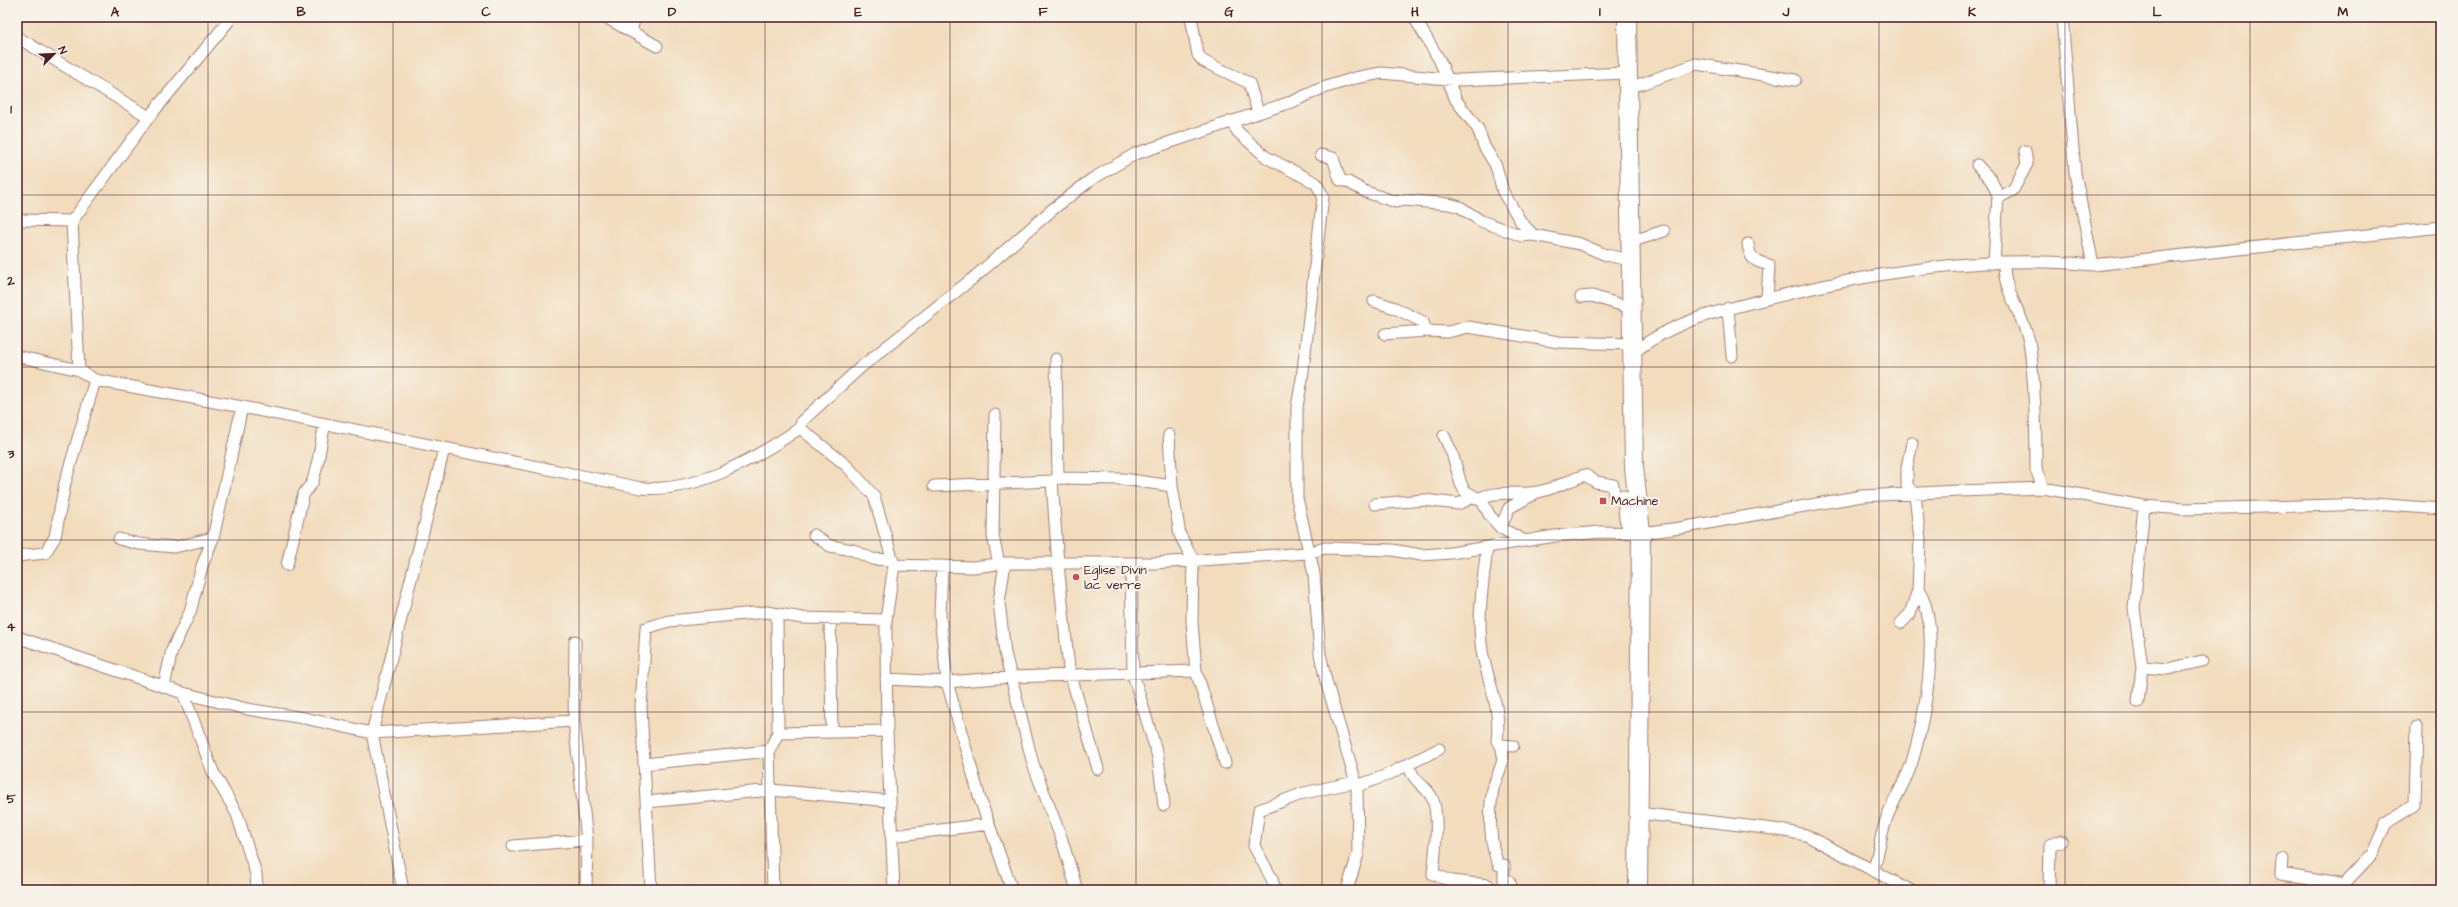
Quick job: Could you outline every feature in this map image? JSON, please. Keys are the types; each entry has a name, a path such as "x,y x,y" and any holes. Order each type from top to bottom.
{"highway":[{"path":"1627,17 1636,532 1638,890"}],"street":[{"path":"79,370 72,221 149,117 232,17"},
{"path":"605,17 657,46"},
{"path":"631,32 635,17"},
{"path":"1191,17 1198,55 1203,61 1249,83 1258,112"},
{"path":"1414,17 1417,26 1440,61 1456,100 1478,129 1484,146 1496,166 1503,192 1521,222 1533,235"},
{"path":"2062,17 2075,173 2093,265"},
{"path":"17,37 149,117"},
{"path":"17,356 79,370 95,380 242,407 444,449 656,490 700,480 734,467 757,457 800,428 802,421 861,367 977,275 1053,209 1092,179 1134,154 1355,78 1381,74 1446,78 1627,80 1642,84 1696,64 1795,80"},
{"path":"1231,121 1238,132 1266,156 1316,184 1324,196 1302,379 1297,407 1297,498 1302,515 1308,553 1314,574 1320,654 1356,784 1358,854 1347,890"},
{"path":"1998,195 2009,194 2012,190 2027,164 2025,151"},
{"path":"1321,155 1333,158 1340,180 1348,182 1366,192 1396,202 1404,200 1449,204 1460,207 1471,216 1522,236 1533,235 1580,244 1606,255 1631,260"},
{"path":"1977,166 1991,180 1998,195 1999,263 2022,317 2030,347 2036,469 2043,488"},
{"path":"17,220 72,221"},
{"path":"1385,334 1426,331 1448,332 1468,327 1559,342 1632,349 1656,336 1728,308 1837,281 1999,263 2054,261 2093,265 2441,227"},
{"path":"1630,242 1664,231"},
{"path":"1748,244 1749,256 1752,259 1768,265 1767,299"},
{"path":"1581,297 1592,296 1631,308"},
{"path":"1374,301 1395,308 1420,320 1423,322 1426,331"},
{"path":"1728,308 1732,356"},
{"path":"1056,359 1055,480 1058,564 1071,676 1098,770"},
{"path":"17,556 45,553 55,537 65,483 95,380"},
{"path":"164,686 172,650 190,612 202,566 213,538 242,407"},
{"path":"995,415 993,536 1002,563 999,602 1005,653 1033,764 1062,840 1077,890"},
{"path":"287,565 303,496 306,488 311,483 318,462 325,424"},
{"path":"800,428 847,466 874,496 893,563 886,620 886,731 894,890"},
{"path":"1168,435 1172,486 1180,535 1193,560 1192,622 1196,671 1225,763"},
{"path":"1444,436 1452,453 1461,484 1465,491 1482,501 1501,527 1525,541"},
{"path":"1902,624 1910,614 1918,590 1920,540 1915,494 1907,486 1906,478 1912,443"},
{"path":"403,890 372,733 444,449"},
{"path":"1501,527 1509,508 1538,492 1585,474 1596,482 1613,485 1614,496 1623,496 1625,519 1636,532"},
{"path":"934,486 1055,480 1123,479 1172,486"},
{"path":"814,535 830,546 853,550 872,559 893,563 974,567 1002,563 1131,563 1193,560 1308,553 1325,548 1392,550 1421,554 1486,548 1563,535 1636,532 1862,496 2043,488 2144,506 2217,510 2269,506 2374,504 2441,509"},
{"path":"1375,504 1424,500 1458,504 1493,492 1538,492"},
{"path":"2138,702 2142,667 2134,608 2144,506"},
{"path":"119,539 138,544 175,547 213,538"},
{"path":"1486,548 1482,585 1482,649 1500,720 1498,741 1501,745 1503,765 1497,776 1491,806 1492,850 1499,865 1504,865 1504,880 1509,881 1513,890"},
{"path":"1131,563 1133,674 1158,757 1164,805"},
{"path":"942,566 940,616 947,682 989,824 1012,890"},
{"path":"1874,870 1887,818 1911,765 1920,732 1930,666 1930,646 1925,600 1918,590"},
{"path":"651,890 641,708 646,628 669,621 767,612 802,618 886,620"},
{"path":"773,890 769,751 778,733 777,614"},
{"path":"830,619 832,732"},
{"path":"17,637 183,693 247,709 304,718 372,733 574,721"},
{"path":"575,641 574,721 587,840 586,890"},
{"path":"2142,667 2168,669 2202,661"},
{"path":"886,679 947,682 1011,677 1196,671"},
{"path":"183,693 213,772 237,814 256,874 257,890"},
{"path":"2282,859 2281,874 2343,888 2373,853 2386,823 2415,805 2417,728"},
{"path":"778,733 886,731"},
{"path":"1501,745 1513,746"},
{"path":"1275,890 1272,879 1254,846 1258,810 1304,793 1356,784 1409,764 1438,749"},
{"path":"644,764 769,751"},
{"path":"1409,764 1410,773 1431,796 1435,807 1433,874 1452,880 1488,885 1493,890"},
{"path":"646,802 770,790 890,801"},
{"path":"1638,813 1773,829 1806,835 1910,890"},
{"path":"891,836 989,824"},
{"path":"513,846 587,840"},
{"path":"2049,890 2050,846 2061,841"}],"place":[{"name":"Machine","path":"1603,501"},
{"name":"Eglise Divin lac verre","path":"1076,577"}]}
